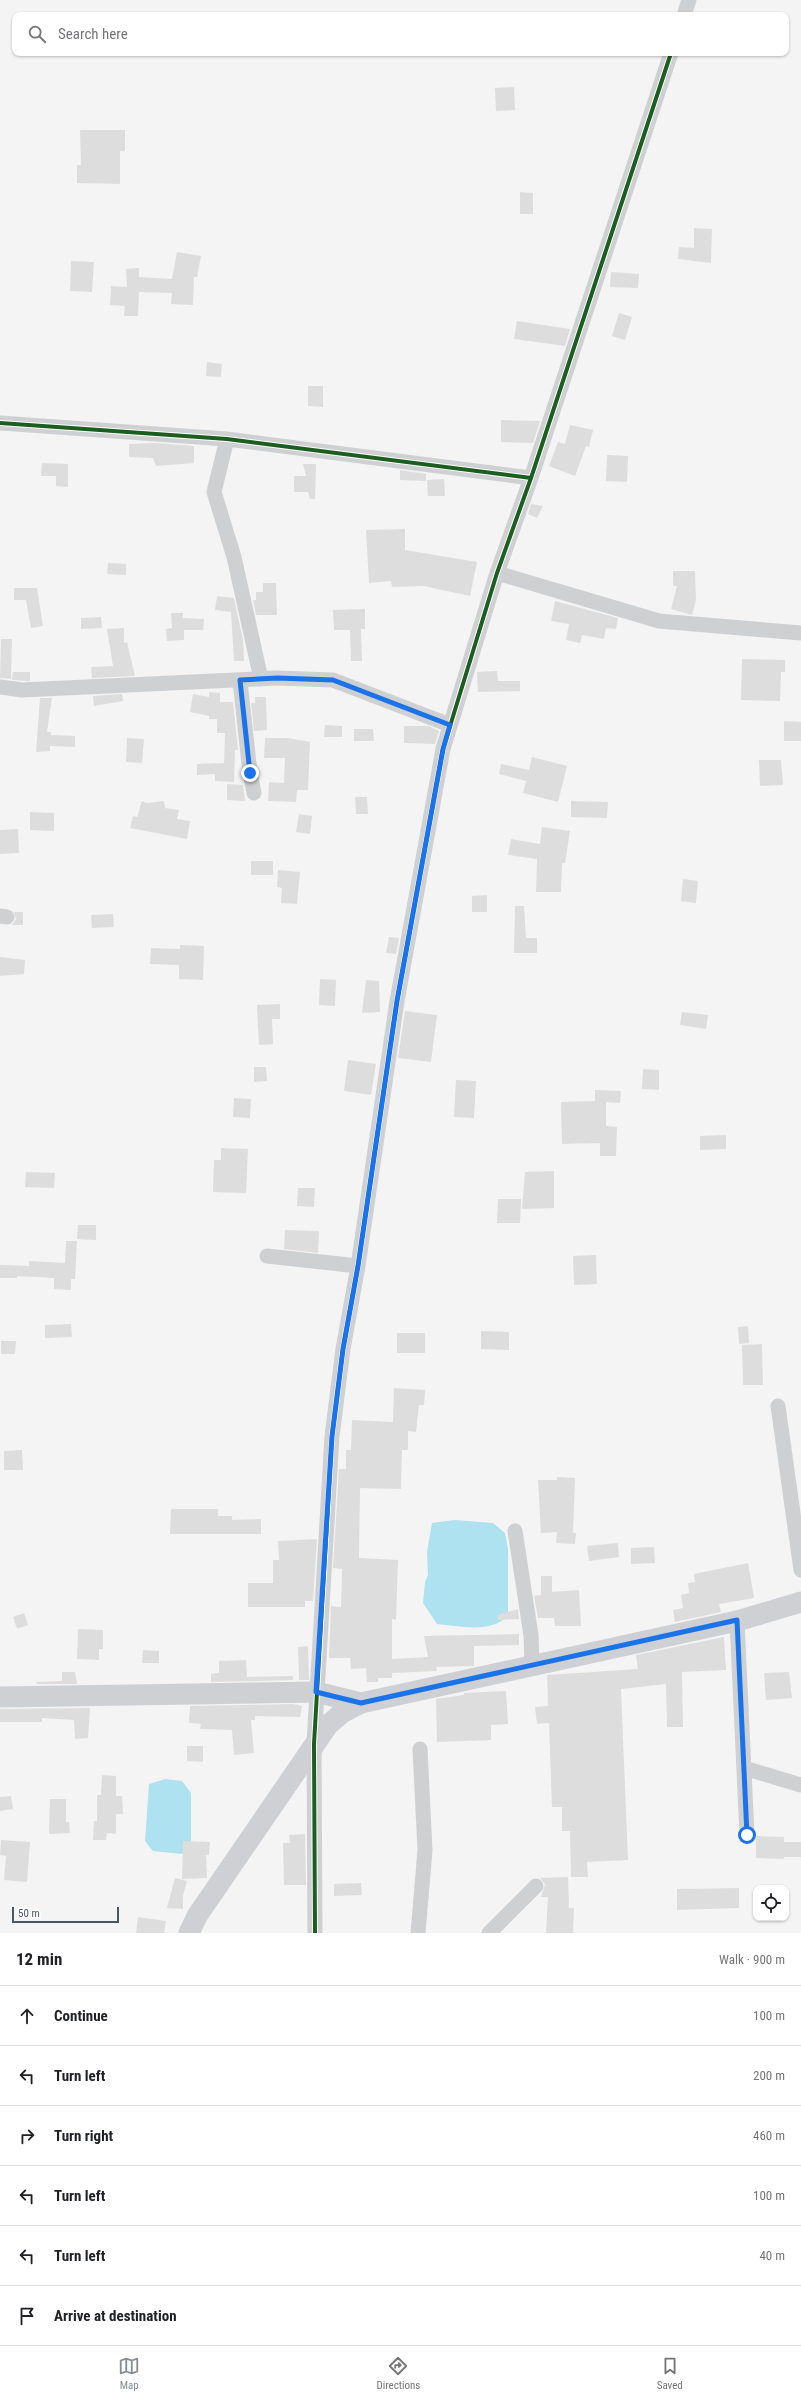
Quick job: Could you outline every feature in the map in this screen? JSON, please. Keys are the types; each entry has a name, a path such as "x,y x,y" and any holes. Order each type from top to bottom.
{"main road":[{"path":"189,1933 197,1916 328,1725 361,1703 737,1620 801,1602"},
{"path":"0,1697 316,1692 361,1703"}],"street":[{"path":"685,12 689,0"},
{"path":"315,1933 314,1744 332,1436 343,1349 358,1266 397,1001 443,749 497,573 531,478 670,56"},
{"path":"0,423 227,439 531,478"},
{"path":"227,439 214,492 234,557 261,679"},
{"path":"497,573 659,621 801,633"},
{"path":"0,687 22,690 261,679 333,680 450,725"},
{"path":"240,680 250,773 254,793"},
{"path":"267,1256 358,1266"},
{"path":"778,1406 801,1570"},
{"path":"515,1531 531,1635 532,1665"},
{"path":"737,1620 747,1835"},
{"path":"418,1933 425,1850 420,1749"},
{"path":"744,1768 801,1785"},
{"path":"489,1933 536,1886"}],"water":[{"path":"454,1520 493,1523 505,1533 508,1549 508,1615 502,1621 494,1625 485,1627 465,1627 437,1624 423,1603 425,1582 428,1575 427,1552 432,1523"},
{"path":"165,1779 182,1781 191,1793 191,1843 182,1854 153,1851 145,1841 149,1784"}],"building":[{"path":"514,87 515,110 496,111 495,88"},
{"path":"80,130 125,130 125,151 120,151 120,184 77,183 77,165 81,165"},
{"path":"520,192 533,193 533,214 520,214"},
{"path":"694,228 712,229 711,263 678,259 679,247 694,248"},
{"path":"177,252 201,256 197,277 194,277 193,305 171,304 172,293 139,292 138,316 124,316 125,306 110,305 111,286 127,287 126,269 139,268 139,277 172,279"},
{"path":"71,261 94,262 92,292 70,291"},
{"path":"611,272 639,274 638,288 610,287"},
{"path":"619,313 632,317 625,340 612,336"},
{"path":"517,321 570,329 565,346 514,339"},
{"path":"207,362 222,364 221,377 206,376"},
{"path":"308,386 323,386 323,407 308,406"},
{"path":"501,420 540,421 533,443 501,442"},
{"path":"570,425 593,430 589,447 586,446 575,476 549,466 558,442 565,444"},
{"path":"157,443 194,446 194,463 156,466 153,458 129,457 129,444"},
{"path":"607,455 628,456 627,482 606,481"},
{"path":"42,463 68,464 68,487 56,486 56,476 41,476"},
{"path":"303,464 316,464 315,499 310,499 308,492 294,492 294,476 306,476"},
{"path":"400,470 426,474 426,481 400,480"},
{"path":"444,479 445,496 428,496 427,480"},
{"path":"531,504 543,506 537,518 528,514"},
{"path":"405,529 405,550 477,562 470,596 424,586 392,587 391,581 369,583 366,530"},
{"path":"108,563 126,564 126,575 107,574"},
{"path":"673,571 695,571 696,600 692,615 671,609 677,586 673,586"},
{"path":"263,583 276,583 277,615 256,615 253,600 256,600 256,592 263,592"},
{"path":"14,588 37,588 43,626 31,628 26,600 14,600"},
{"path":"217,596 234,598 243,640 244,661 234,661 231,612 215,610"},
{"path":"555,601 618,618 616,629 606,628 604,639 582,635 580,643 566,640 569,624 551,621"},
{"path":"365,609 365,629 361,629 362,661 351,661 350,630 334,630 333,610"},
{"path":"171,613 183,613 183,618 204,619 203,630 184,630 184,640 167,641 166,629 172,628"},
{"path":"101,617 102,628 81,629 81,618"},
{"path":"124,628 124,643 127,642 135,676 92,678 91,667 113,666 107,629"},
{"path":"1,639 12,639 11,679 0,678"},
{"path":"742,659 785,660 785,672 781,672 780,701 741,700"},
{"path":"497,671 498,681 520,681 520,691 478,692 477,672"},
{"path":"13,672 30,672 30,681 12,680"},
{"path":"209,692 220,693 220,702 233,702 238,750 235,750 234,782 215,781 215,774 197,775 197,764 224,763 225,733 217,733 217,719 209,719 209,716 190,712 193,694 209,697"},
{"path":"122,694 123,701 94,706 93,696"},
{"path":"255,697 266,697 267,730 254,731 251,703 255,703"},
{"path":"40,698 52,698 47,732 51,732 51,735 75,736 75,747 50,746 50,751 36,752"},
{"path":"784,721 801,722 801,741 784,741"},
{"path":"325,725 342,726 342,737 324,737"},
{"path":"404,726 429,726 439,731 435,744 404,743"},
{"path":"354,729 373,729 374,741 354,741"},
{"path":"127,738 144,739 142,763 126,762"},
{"path":"265,738 288,738 310,742 308,790 297,790 296,802 268,801 269,782 284,783 285,758 264,758"},
{"path":"532,757 567,766 558,802 523,793 526,781 499,774 501,764 529,770"},
{"path":"759,760 781,760 783,785 760,786"},
{"path":"227,784 243,785 245,801 227,800"},
{"path":"355,797 367,797 368,814 356,814"},
{"path":"142,801 147,803 164,801 165,808 179,810 177,819 190,821 187,839 130,828 133,816 137,817"},
{"path":"571,801 608,802 607,818 571,817"},
{"path":"30,812 54,813 54,831 30,830"},
{"path":"299,814 312,816 310,834 296,832"},
{"path":"542,827 570,831 565,863 562,863 561,892 536,892 537,859 508,855 511,839 540,844"},
{"path":"18,829 19,853 0,854 0,830"},
{"path":"251,861 273,861 273,875 251,875"},
{"path":"278,870 300,872 297,904 281,903 282,888 277,887"},
{"path":"683,879 698,881 696,903 681,901"},
{"path":"487,895 487,912 472,912 472,896"},
{"path":"515,906 524,906 526,938 537,938 537,953 514,953"},
{"path":"14,912 23,912 23,925 12,925 16,919"},
{"path":"113,914 114,927 92,928 91,915"},
{"path":"389,937 399,938 396,954 386,953"},
{"path":"180,945 204,946 203,980 179,979 179,965 150,964 151,948 180,949"},
{"path":"0,957 25,960 24,974 0,976"},
{"path":"320,979 336,980 335,1006 319,1005"},
{"path":"366,980 379,981 380,1012 362,1013"},
{"path":"280,1004 280,1019 272,1019 273,1044 259,1045 257,1005"},
{"path":"405,1011 437,1015 431,1062 398,1058"},
{"path":"682,1012 708,1015 706,1029 680,1025"},
{"path":"348,1060 376,1064 371,1095 344,1091"},
{"path":"254,1067 266,1067 267,1081 254,1082"},
{"path":"643,1069 659,1070 659,1090 642,1089"},
{"path":"456,1080 476,1081 474,1118 454,1117"},
{"path":"595,1090 621,1091 620,1103 606,1102 606,1126 617,1127 616,1156 600,1156 600,1143 562,1144 561,1102 595,1101"},
{"path":"234,1098 251,1099 250,1118 233,1117"},
{"path":"726,1135 726,1149 700,1150 700,1136"},
{"path":"221,1148 248,1149 246,1193 213,1192 214,1160 221,1160"},
{"path":"554,1171 554,1208 522,1209 525,1172"},
{"path":"26,1172 55,1173 54,1188 25,1187"},
{"path":"298,1188 315,1188 314,1207 297,1206"},
{"path":"498,1199 521,1199 520,1223 497,1223"},
{"path":"78,1225 96,1225 96,1240 77,1239"},
{"path":"285,1230 319,1231 318,1253 284,1249"},
{"path":"66,1241 77,1241 75,1279 71,1279 71,1290 54,1289 54,1278 17,1276 17,1278 0,1278 0,1265 29,1266 29,1261 65,1263"},
{"path":"596,1255 597,1284 574,1285 573,1256"},
{"path":"71,1324 72,1337 45,1338 45,1325"},
{"path":"748,1326 749,1343 739,1344 738,1327"},
{"path":"481,1331 509,1332 509,1350 481,1349"},
{"path":"397,1333 425,1333 425,1353 397,1353"},
{"path":"1,1341 16,1341 15,1354 1,1354"},
{"path":"762,1344 763,1385 743,1385 742,1345"},
{"path":"394,1388 425,1390 424,1405 419,1405 416,1432 408,1431 408,1450 402,1450 401,1489 360,1488 359,1558 398,1560 396,1620 392,1619 392,1659 428,1657 424,1636 519,1634 519,1645 474,1646 474,1666 436,1667 437,1671 392,1673 392,1678 378,1678 378,1682 367,1682 366,1668 351,1669 350,1658 329,1658 331,1606 341,1607 342,1569 333,1568 339,1469 346,1469 346,1450 351,1450 352,1420 393,1422"},
{"path":"22,1450 23,1470 4,1470 4,1451"},
{"path":"557,1477 575,1478 573,1533 576,1533 575,1544 556,1543 557,1532 541,1533 538,1480 557,1480"},
{"path":"171,1509 218,1509 218,1516 232,1516 232,1520 261,1519 261,1534 170,1534"},
{"path":"317,1539 313,1601 305,1601 305,1607 248,1607 248,1583 273,1583 273,1560 279,1560 278,1541"},
{"path":"618,1543 619,1557 589,1561 587,1546"},
{"path":"654,1547 655,1563 631,1564 631,1548"},
{"path":"748,1563 754,1598 719,1604 721,1612 675,1622 673,1610 683,1608 681,1595 689,1593 688,1583 695,1582 694,1574"},
{"path":"541,1576 552,1576 552,1592 579,1590 581,1626 555,1626 554,1618 538,1618 534,1596 541,1595"},
{"path":"518,1609 519,1619 498,1620 497,1615"},
{"path":"24,1613 28,1625 17,1629 13,1617"},
{"path":"78,1629 103,1630 103,1649 99,1649 99,1660 77,1659"},
{"path":"724,1637 726,1670 682,1672 683,1727 667,1727 666,1684 621,1689 628,1860 587,1862 588,1877 571,1877 570,1831 562,1831 562,1807 552,1807 549,1723 537,1724 535,1707 548,1706 547,1675 638,1669 636,1655"},
{"path":"308,1646 309,1680 299,1680 298,1647"},
{"path":"143,1650 159,1651 159,1663 142,1663"},
{"path":"246,1660 247,1677 293,1676 293,1680 211,1682 211,1674 219,1673 219,1661"},
{"path":"62,1672 75,1672 77,1684 37,1684 36,1682 62,1681"},
{"path":"789,1672 792,1698 766,1700 764,1673"},
{"path":"506,1691 508,1724 491,1725 491,1740 437,1742 436,1699 464,1695 464,1693"},
{"path":"293,1704 302,1706 300,1717 255,1716 255,1720 251,1720 254,1753 234,1755 232,1730 200,1729 201,1724 189,1723 190,1706"},
{"path":"90,1708 88,1738 75,1739 74,1720 42,1718 42,1722 0,1722 0,1709"},
{"path":"187,1746 203,1746 203,1762 187,1761"},
{"path":"102,1775 116,1776 116,1796 122,1796 123,1814 116,1814 116,1834 107,1833 106,1840 93,1840 94,1821 97,1821 97,1795 101,1795"},
{"path":"11,1796 13,1809 0,1811 0,1797"},
{"path":"50,1799 66,1799 66,1822 69,1822 70,1833 49,1834"},
{"path":"305,1834 306,1885 284,1885 283,1843 290,1843 289,1835"},
{"path":"756,1836 784,1837 784,1842 801,1842 801,1857 784,1857 784,1859 756,1858"},
{"path":"1,1840 30,1842 27,1882 4,1880 6,1856 0,1855"},
{"path":"183,1841 210,1842 209,1855 206,1855 207,1878 182,1879"},
{"path":"568,1877 569,1908 574,1908 573,1933 546,1933 548,1897 541,1897 545,1884 540,1878"},
{"path":"175,1878 187,1881 183,1896 183,1909 167,1908"},
{"path":"361,1883 362,1895 334,1896 334,1884"},
{"path":"739,1888 739,1908 677,1910 677,1889"},
{"path":"138,1917 166,1921 164,1933 136,1933"}],"cycle path":[{"path":"315,1933 314,1744 332,1436 343,1349 358,1266 397,1001 443,749 497,573 531,478 670,56"},
{"path":"0,423 227,439 531,478"}],"route":[{"path":"250,773 240,680 277,678 333,680 450,725 443,749 397,1001 358,1266 343,1349 332,1436 316,1692 361,1703 737,1620 747,1835"}]}
